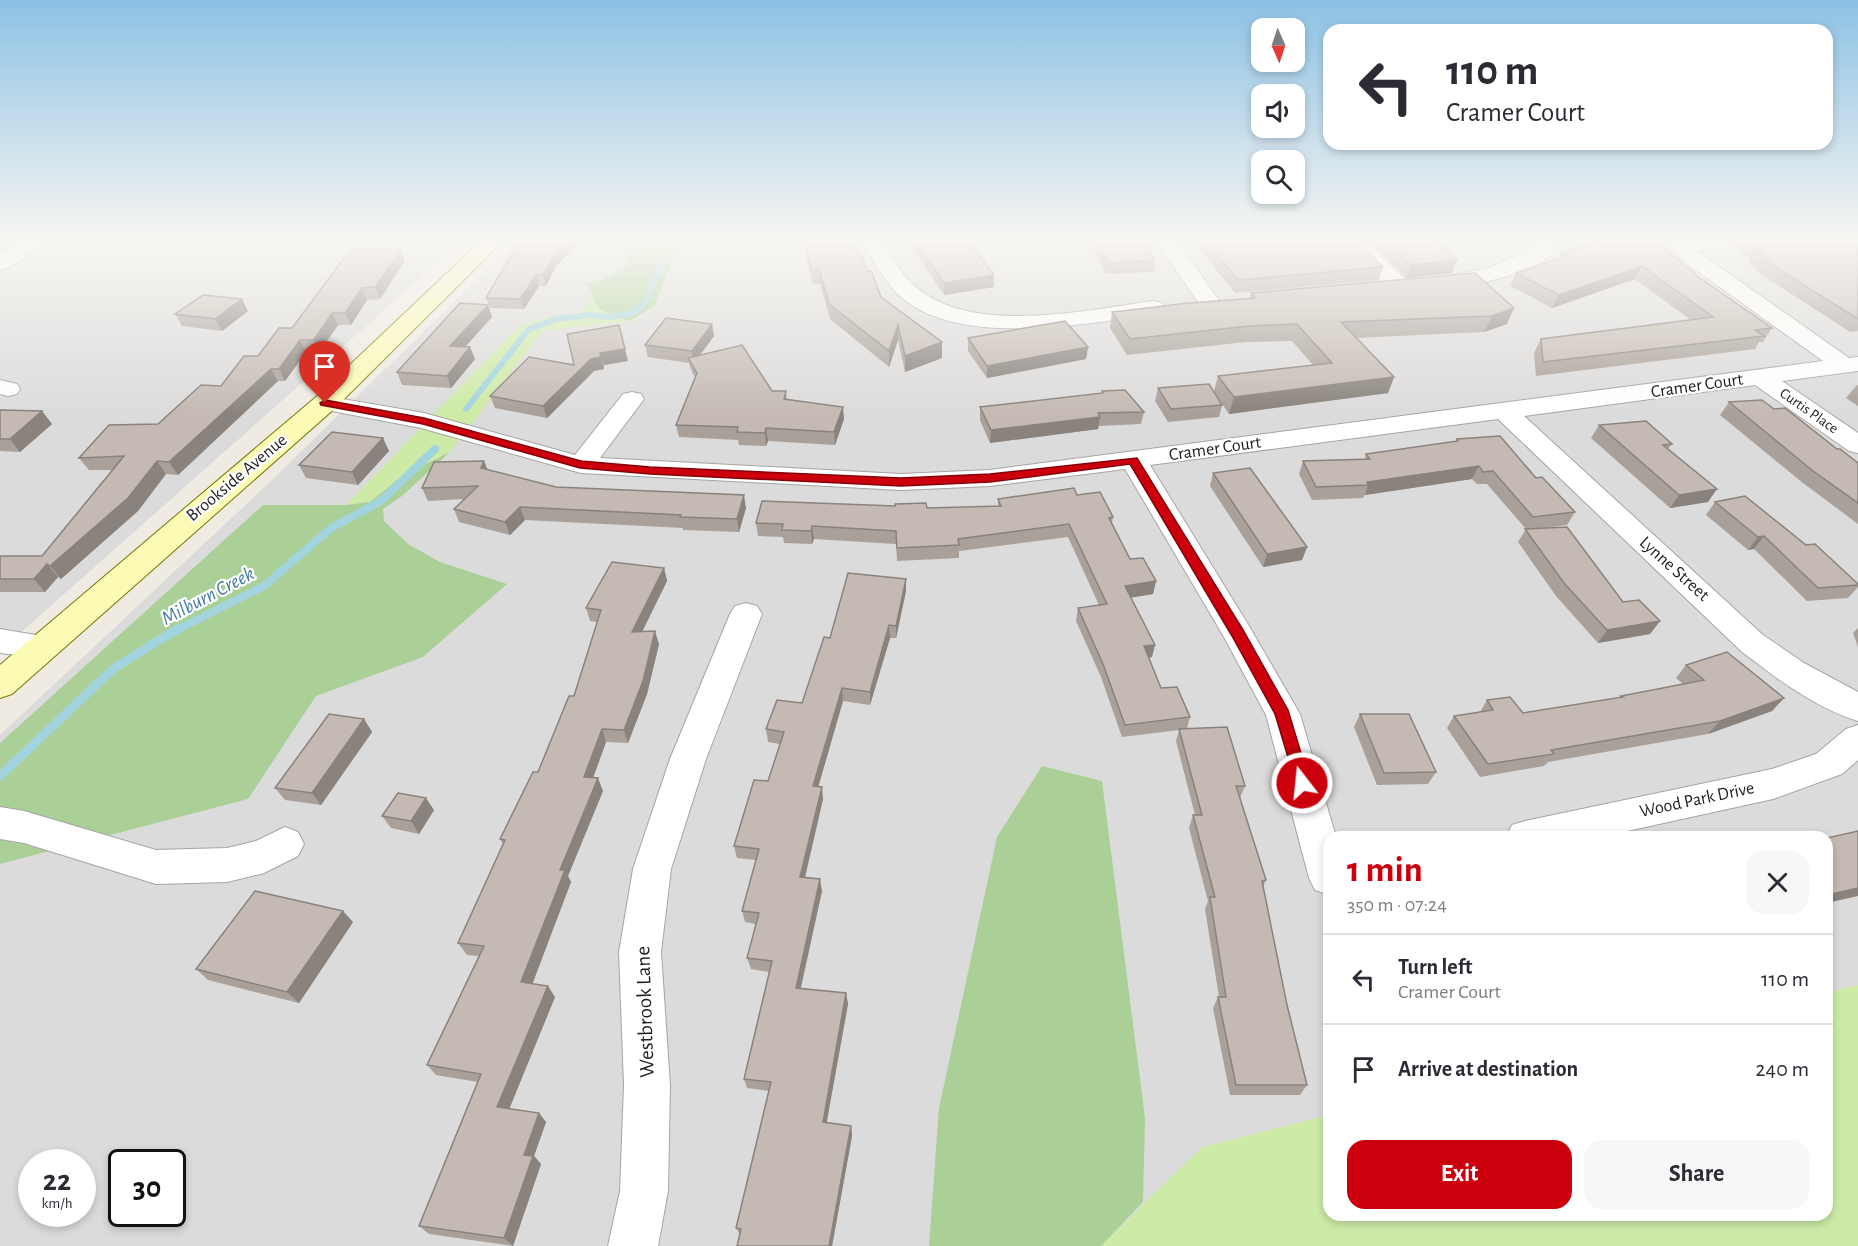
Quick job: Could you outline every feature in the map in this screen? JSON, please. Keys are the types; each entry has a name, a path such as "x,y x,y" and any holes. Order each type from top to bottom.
{"main road":[{"name":"Brookside Avenue","path":"0,686 43,646 325,403 435,297"}],"street":[{"path":"915,297 927,306 958,318 986,322 1015,322 1219,302 1215,297"},
{"path":"1754,297 1852,365"},
{"name":"Cramer Court","path":"325,403 424,421 580,465 901,482 990,478 1852,365"},
{"name":"Curtis Place","path":"1760,377 1858,446"},
{"path":"580,465 632,399"},
{"name":"Lynne Street","path":"1504,411 1752,642 1792,672 1858,708"},
{"path":"1133,460 1238,634 1282,714 1323,847"},
{"name":"Westbrook Lane","path":"633,1246 644,1191 647,1085 640,952 652,869 688,759 746,614"},
{"path":"0,641 43,646"},
{"name":"Wood Park Drive","path":"1554,831 1773,784 1829,764 1858,739"},
{"path":"0,823 24,827 156,867 227,865 264,856 285,844"}],"shaded area":[{"path":"0,297 399,297 0,651"},
{"path":"459,297 1858,297 1858,985 1833,991 1833,831 1323,831 1323,1117 1202,1147 1194,1246 0,1246 0,735 273,479"}],"green space":[{"path":"593,297 658,297 655,305 630,321 608,314 595,303"},
{"path":"594,297 603,311 630,321 543,331 450,452 402,476 370,502 346,505 520,325 550,316 577,314"},
{"path":"450,452 402,496 383,509 384,521 408,544 440,562 507,584 423,657 316,696 248,799 0,864 0,743 263,505 346,505 370,502 402,476"},
{"path":"1042,766 1102,781 1145,1118 1143,1202 1101,1246 929,1246 939,1108 997,837"},
{"path":"1858,985 1858,1246 1101,1246 1202,1147 1323,1117 1323,1221 1833,1221 1833,991"}],"building":[{"path":"200,297 242,299 215,319 175,314"},
{"path":"315,297 356,297 345,313 332,313 314,340 300,340 279,369 271,369 169,462 157,461 128,498 50,566 47,564 34,579 0,579 0,556 42,556 124,456 79,458 109,425 158,424 201,385 221,386 244,356 258,356 279,328 292,328"},
{"path":"487,297 521,297 520,299"},
{"path":"827,297 881,297 942,342 905,356 898,325 889,351 829,304"},
{"path":"1502,297 1514,308 1492,316 1341,322 1394,377 1234,397 1218,376 1332,363 1297,324 1250,326 1130,339 1112,312 1256,298"},
{"path":"1685,297 1728,297 1772,328 1755,330 1764,336 1543,362 1541,339 1713,317"},
{"path":"1823,297 1858,297 1858,319"},
{"path":"460,303 488,305 450,346 470,347 447,376 397,372"},
{"path":"666,318 712,324 692,351 645,345"},
{"path":"1065,321 1088,347 987,366 968,338"},
{"path":"619,325 625,349 600,353 601,357 591,359 543,406 490,396 529,357 574,365 567,334"},
{"path":"742,345 772,391 786,391 784,399 843,407 834,432 766,428 765,433 737,432 738,427 676,425 697,373 688,358"},
{"path":"1209,384 1222,405 1171,409 1158,388"},
{"path":"1125,390 1144,412 1098,413 1100,417 991,430 980,407 1103,393 1102,391"},
{"path":"1762,400 1774,409 1785,408 1858,463 1858,503 1813,471 1729,402"},
{"path":"0,410 42,411 10,439 0,439"},
{"path":"1646,421 1672,444 1663,445 1717,489 1679,495 1599,425"},
{"path":"332,432 383,438 352,472 299,465"},
{"path":"1500,436 1536,478 1542,477 1575,512 1533,517 1493,471 1483,472 1479,466 1367,482 1368,485 1316,487 1303,461 1370,459 1366,454 1458,441 1457,439"},
{"path":"484,461 481,468 556,487 744,495 737,519 520,507 505,522 454,509 478,486 422,488 434,462"},
{"path":"1250,468 1307,547 1267,554 1213,473"},
{"path":"1074,488 1077,495 1100,492 1113,517 1109,518 1130,559 1143,558 1156,581 1125,586 1155,645 1144,646 1161,688 1177,687 1190,717 1125,725 1103,664 1078,608 1107,604 1069,524 958,539 959,545 897,548 896,531 812,526 811,531 782,530 783,524 756,523 762,501 895,506 895,504 926,503 927,508 1001,506 998,499"},
{"path":"1745,496 1806,545 1815,544 1858,585 1818,588 1764,536 1758,537 1715,502"},
{"path":"1567,527 1623,602 1639,600 1660,621 1607,630 1564,583 1525,529"},
{"path":"612,562 664,568 632,632 655,631 643,681 624,730 602,729 584,777 598,778 560,870 565,870 521,982 548,986 497,1107 539,1113 524,1155 533,1156 504,1238 419,1226 481,1074 427,1065 484,946 458,943 505,840 500,839 533,772 538,772 569,696 574,696 601,610 586,608"},
{"path":"848,573 906,579 896,626 889,625 870,692 842,688 813,786 822,787 800,877 820,879 796,988 846,993 823,1122 851,1126 829,1246 737,1246 741,1229 736,1228 771,1082 744,1079 772,961 747,958 759,913 742,911 759,849 734,846 754,780 768,781 784,732 766,729 777,700 802,703 824,637 830,638"},
{"path":"1727,652 1784,698 1720,721 1551,750 1554,754 1488,764 1454,716 1493,710 1487,700 1510,697 1523,713 1623,697 1621,696 1704,680 1686,665"},
{"path":"329,714 364,719 312,793 275,788"},
{"path":"1360,714 1409,714 1436,772 1384,773"},
{"path":"1227,727 1245,786 1236,786 1266,880 1262,881 1287,1005 1307,1085 1236,1085 1218,997 1226,997 1210,897 1215,897 1193,815 1202,815 1179,729"},
{"path":"398,793 426,798 411,821 382,816"},
{"path":"1858,831 1858,888 1833,894 1833,837"},
{"path":"255,891 343,911 287,992 196,969"}],"waterway":[{"name":"Milburn Creek","path":"466,409 529,329 557,319 590,315 611,317 633,313 644,304 647,297"},
{"name":"Milburn Creek","path":"177,630 264,586 331,528 381,501 435,449"},
{"name":"Milburn Creek","path":"0,776 114,668 179,628"}],"route":[{"path":"325,403 424,421 580,465 650,470 901,482 990,478 1133,460 1238,634 1282,714 1302,783"}]}
